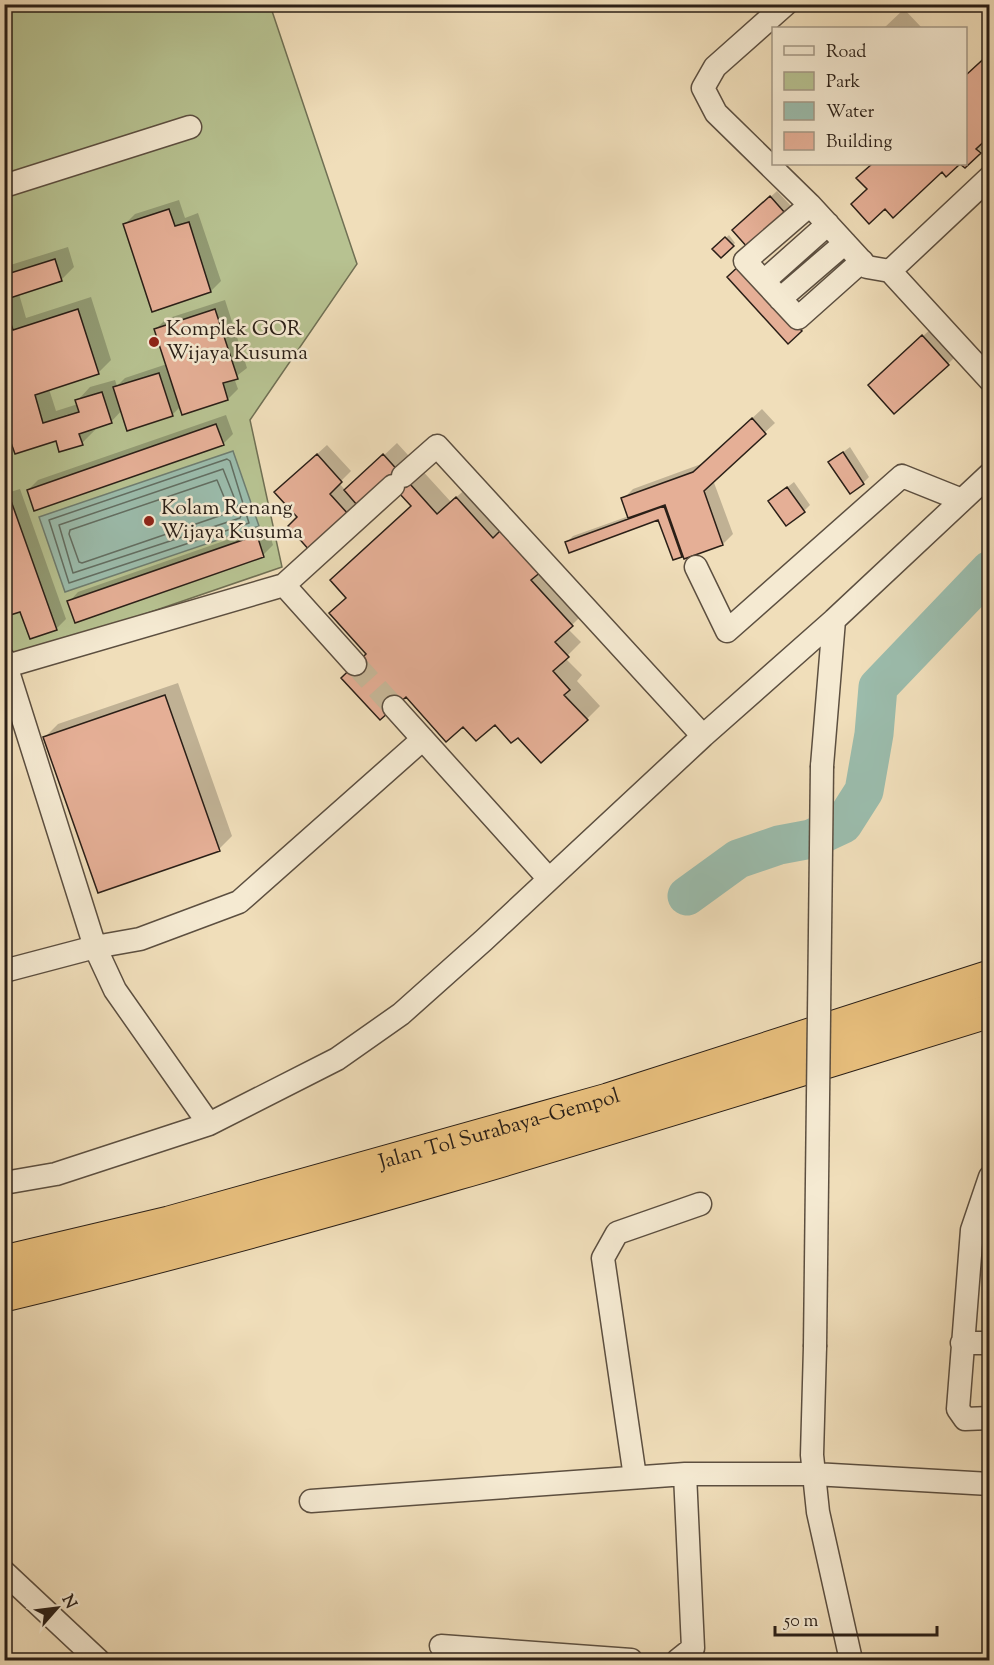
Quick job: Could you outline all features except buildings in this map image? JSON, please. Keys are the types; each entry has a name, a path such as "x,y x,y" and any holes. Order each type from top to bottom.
{"highway":[{"name":"Jalan Tol Surabaya–Gempol","path":"4,1262 169,1223 608,1100 990,977"},
{"name":"Jalan Tol Surabaya–Gempol","path":"4,1294 170,1255 609,1129 990,1011"}],"street":[{"path":"786,4 715,67 703,88 716,113 810,205 867,267 890,271 990,380"},
{"path":"4,186 190,127"},
{"path":"890,271 990,177"},
{"path":"810,205 745,261 780,299 798,318 862,261"},
{"path":"764,281 828,224"},
{"path":"780,299 845,243"},
{"path":"209,1124 114,990 95,947 6,662 284,585 436,446 703,736"},
{"path":"4,1182 56,1174 209,1124 338,1059 400,1014 703,736 834,620 990,474"},
{"path":"696,567 727,631 902,476 962,500"},
{"path":"284,585 355,664"},
{"path":"834,620 822,766 814,1474 818,1512 851,1660"},
{"path":"394,708 549,879"},
{"path":"4,971 95,947 140,939 239,902 423,739"},
{"path":"990,1177 962,1343 958,1408 965,1419 990,1418"},
{"path":"635,1477 603,1258 617,1233 700,1204"},
{"path":"962,1343 990,1343"},
{"path":"678,1660 693,1648 685,1474"},
{"path":"311,1501 685,1474 814,1474 990,1484"},
{"path":"4,1572 98,1660"},
{"path":"441,1646 631,1660"}],"green space":[{"name":"Komplek GOR Wijaya Kusuma","path":"4,5 270,5 357,264 250,420 282,567 5,662"}],"water":[{"name":"Kolam Renang Wijaya Kusuma","path":"233,451 259,526 65,592 39,517"}],"waterway":[{"path":"687,896 738,859 779,845 811,839 843,824 864,791 874,734 878,687 990,570"}],"tunnel":[{"path":"355,664 394,707"}],"place":[{"name":"Komplek GOR Wijaya Kusuma","path":"154,342"},
{"name":"Kolam Renang Wijaya Kusuma","path":"149,521"}]}
